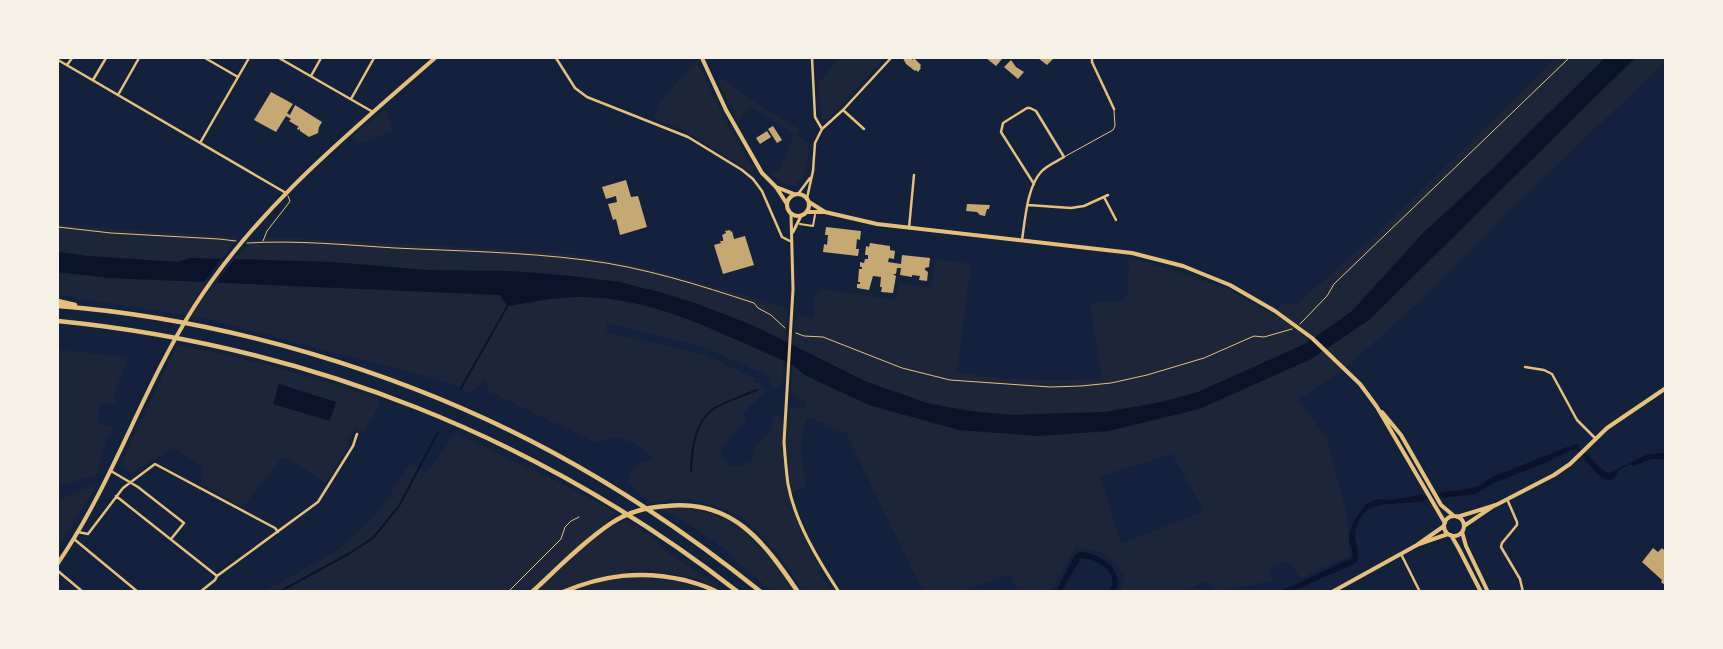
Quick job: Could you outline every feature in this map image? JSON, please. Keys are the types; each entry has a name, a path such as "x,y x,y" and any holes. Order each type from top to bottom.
{"highway":[{"path":"58,301 86,308"},
{"path":"58,306 86,308 193,325 268,342 373,374 451,404 552,452 607,484 704,547 761,592"},
{"path":"58,321 156,334 256,355 320,373 416,406 504,445 599,496 658,533 738,592"},
{"path":"532,592 610,524 640,510 678,504 705,508 722,514 745,527 770,552 798,592"},
{"path":"563,592 596,580 631,574 649,574 674,578 696,583 717,592"}],"main road":[{"path":"58,563 74,539 111,471 166,354 207,286 245,237 304,174 434,58"},
{"path":"702,58 726,110 742,139 762,173 776,187 791,214 801,216 807,212 825,212 909,228 1132,253 1183,266 1214,278 1262,303 1290,321 1344,367 1401,435 1434,493 1444,524 1459,548 1481,592"},
{"path":"776,187 808,200 825,212"},
{"path":"787,204 789,198 796,194"},
{"path":"807,212 808,200"},
{"path":"1464,526 1496,505 1550,478 1579,456 1595,438 1620,418 1666,388"},
{"path":"1378,407 1427,493 1446,510 1462,520 1464,526 1462,532 1466,546 1488,592"},
{"path":"1332,592 1417,545 1444,524 1448,518 1496,505"},
{"path":"1417,545 1449,534 1457,535 1462,532"}],"street":[{"path":"67,65 72,58"},
{"path":"93,80 106,58"},
{"path":"118,95 140,58"},
{"path":"205,58 238,77"},
{"path":"200,142 249,58"},
{"path":"279,58 373,112"},
{"path":"311,76 321,58"},
{"path":"351,99 374,58"},
{"path":"556,58 575,88 587,97 688,137 742,170 762,191 782,237 792,242"},
{"path":"812,58 816,117 822,129"},
{"path":"808,200 815,143 822,129 843,110 891,58"},
{"path":"1092,58 1092,62 1114,109"},
{"path":"58,60 286,193"},
{"path":"1022,240 1028,205 1038,175 1046,167 1064,157 1036,111 1026,108 1003,123 1001,132 1034,184"},
{"path":"843,110 864,129"},
{"path":"1030,177 1038,175"},
{"path":"909,228 914,176"},
{"path":"796,194 811,177"},
{"path":"1028,205 1072,208 1084,206 1108,195"},
{"path":"1104,197 1116,220"},
{"path":"791,214 793,289 784,442 789,486 808,538 821,564 839,592"},
{"path":"800,224 813,226 815,215"},
{"path":"793,233 801,216"},
{"path":"1525,367 1544,370 1552,374 1577,420 1595,438"},
{"path":"200,592 215,580 217,576 318,502 352,446 357,434"},
{"path":"78,532 88,534 116,496 130,481 155,464 275,528 278,532"},
{"path":"111,471 130,481 184,523 171,540"},
{"path":"116,496 217,576"},
{"path":"1507,500 1517,525 1502,543 1501,547 1520,579 1523,592"},
{"path":"74,539 138,592"},
{"path":"1401,554 1420,592"},
{"path":"58,571 83,592"}],"lane":[{"path":"1064,157 1113,130 1115,126 1114,109"}],"path":[{"path":"796,333 804,336 823,337 902,368 950,380 1050,387 1081,386 1147,375 1204,358 1254,336 1264,337 1291,330 1302,322 1327,296 1334,284 1569,58"},
{"path":"286,193 290,201 267,231 263,242 494,252 595,261 640,269 679,279 754,303 758,308 771,315 789,330"},
{"path":"58,227 112,233 219,239"},
{"path":"508,592 558,544 562,539 565,528 571,521 579,517"}],"shaded area":[{"path":"840,58 885,58 828,119 821,119 818,83"},
{"path":"1556,58 1665,58 1665,62 1517,203 1422,299 1347,367 1298,400 1327,438 1348,519 1349,556 1301,578 1287,561 1270,567 1272,581 1219,591 1215,591 1207,581 1186,591 1120,591 1125,576 1115,563 1099,552 1076,547 1051,591 1018,591 1010,574 963,591 923,591 846,433 808,417 801,442 806,486 788,495 811,551 821,569 818,572 831,590 834,589 836,591 803,591 764,538 744,520 711,504 673,499 654,502 640,494 628,481 637,465 653,458 636,444 615,437 595,442 488,391 486,379 470,393 454,384 208,319 58,295 58,273 111,278 500,295 508,306 564,297 610,299 636,303 686,318 784,361 782,384 774,389 771,388 769,376 708,349 606,324 607,332 704,355 755,378 754,383 759,383 764,388 764,392 743,413 746,421 727,441 720,455 730,466 739,466 751,462 755,447 771,430 773,415 788,416 789,410 796,407 804,407 806,402 791,392 792,364 805,375 869,405 959,430 1199,409 1311,359 1327,348 1315,337 1307,343 1198,392 1162,402 1104,412 1010,415 971,411 930,404 867,382 793,345 795,320 798,320 798,315 813,319 815,293 823,289 897,300 899,283 931,288 935,259 971,264 957,372 1029,380 1102,379 1090,303 1121,301 1128,292 1129,259 1140,260 1228,289 1275,316 1282,304 1297,304 1386,225","holes":["1172,454 1204,511 1121,544 1100,476"]},
{"path":"1605,58 1635,58 1369,320 1311,359 1199,409 1109,431 1038,436 959,430 869,405 805,375 794,366 778,358 684,318 635,303 609,299 564,297 507,306 500,295 111,278 58,272 58,252 177,262 190,258 333,262 425,270 511,271 619,282 698,304 754,326 867,382 930,404 1010,415 1105,412 1162,402 1198,392 1307,343 1352,311 1422,234 1490,171"},
{"path":"697,61 722,114 754,171 751,172 686,131 654,118 661,100"},
{"path":"723,79 762,107 799,129 797,135 808,143 807,161 805,173 793,186 782,182 771,174 781,168 794,134 749,106 738,122 718,81"},
{"path":"385,109 394,130 359,144 352,137"},
{"path":"58,224 238,237 221,259 190,258 177,262 88,256 58,252"},
{"path":"270,237 565,253 621,263 649,269 787,308 785,341 754,326 698,304 619,282 511,271 425,270 333,262 234,259 252,241"},
{"path":"177,345 280,368 381,401 364,433 356,427 347,440 349,446 325,482 283,456 243,507 201,484 203,467 174,448 131,473 121,465"},
{"path":"58,350 128,357 114,395 115,405 101,402 97,420 101,424 114,427 105,444 96,475 58,487"},
{"path":"279,384 336,402 330,421 273,404"},
{"path":"455,433 571,488 619,514 606,522 613,526 625,520 653,538 666,551 726,591 693,578 649,570 629,570 629,578 669,580 707,591 528,592 523,587 518,592 262,592 337,551 379,512 410,463 427,473"},
{"path":"1577,444 1579,446 1574,450 1494,483 1475,494 1443,498 1440,492 1463,490 1478,486 1492,477"},
{"path":"1665,453 1665,459 1651,459 1634,466 1630,464 1618,471 1611,480 1601,477 1584,459 1588,455 1600,468 1610,473 1648,454"},
{"path":"99,482 58,547 58,500"},
{"path":"1422,494 1425,501 1375,506 1362,516 1357,524 1355,533 1358,554 1356,563 1293,591 1281,591 1352,558 1349,540 1350,532 1355,519 1366,504 1378,499 1388,500"},
{"path":"677,507 698,510 733,523 759,545 794,591 772,591 730,556 731,554 691,525 661,509"},
{"path":"1080,552 1095,555 1113,569 1118,583 1116,591 1109,591 1112,579 1106,568 1094,561 1081,558 1062,591 1056,591 1075,555"}],"pier":[{"path":"223,256 236,257 215,285 202,285"}],"building":[{"path":"903,58 913,58 913,60 914,58 921,65 921,68 918,72 915,71 906,64"},
{"path":"986,58 1001,58 1002,59 996,66"},
{"path":"1038,58 1054,58 1047,65"},
{"path":"1011,60 1016,67 1024,72 1018,79 1004,67"},
{"path":"271,92 293,104 287,113 290,115 295,105 322,122 318,133 309,137 300,129 298,130 297,128 299,127 289,121 291,119 286,116 276,132 254,120"},
{"path":"773,126 782,140 777,143 768,129"},
{"path":"767,131 771,137 760,144 756,138"},
{"path":"626,180 631,197 638,196 647,227 620,235 616,219 613,220 608,204 617,202 616,196 606,199 602,187"},
{"path":"967,204 990,205 985,216 977,212 966,211"},
{"path":"826,227 861,231 860,240 857,239 856,249 859,249 858,256 823,252 824,244 827,245 828,235 825,235"},
{"path":"730,230 734,239 745,236 754,265 723,274 714,245 721,243 720,241 723,241 722,235 726,233 725,231"},
{"path":"870,243 890,246 890,250 895,251 894,259 889,258 888,262 901,264 902,255 930,258 929,267 925,268 928,272 927,281 919,280 920,276 900,275 901,268 897,268 896,274 893,274 896,276 893,293 881,292 881,277 873,276 869,290 857,288 857,284 860,284 858,282 859,269 862,269 860,262 864,263 865,259 868,259 868,255 865,255 866,246 869,247"},
{"path":"1653,548 1658,552 1662,548 1666,552 1666,586 1642,562"}],"waterway":[{"path":"461,388 508,305"},
{"path":"691,471 695,437 707,415 718,406 757,390"},
{"path":"279,592 350,553 373,538 399,506 438,432"},
{"path":"1575,447 1588,458"},
{"path":"1423,498 1443,495"}]}
